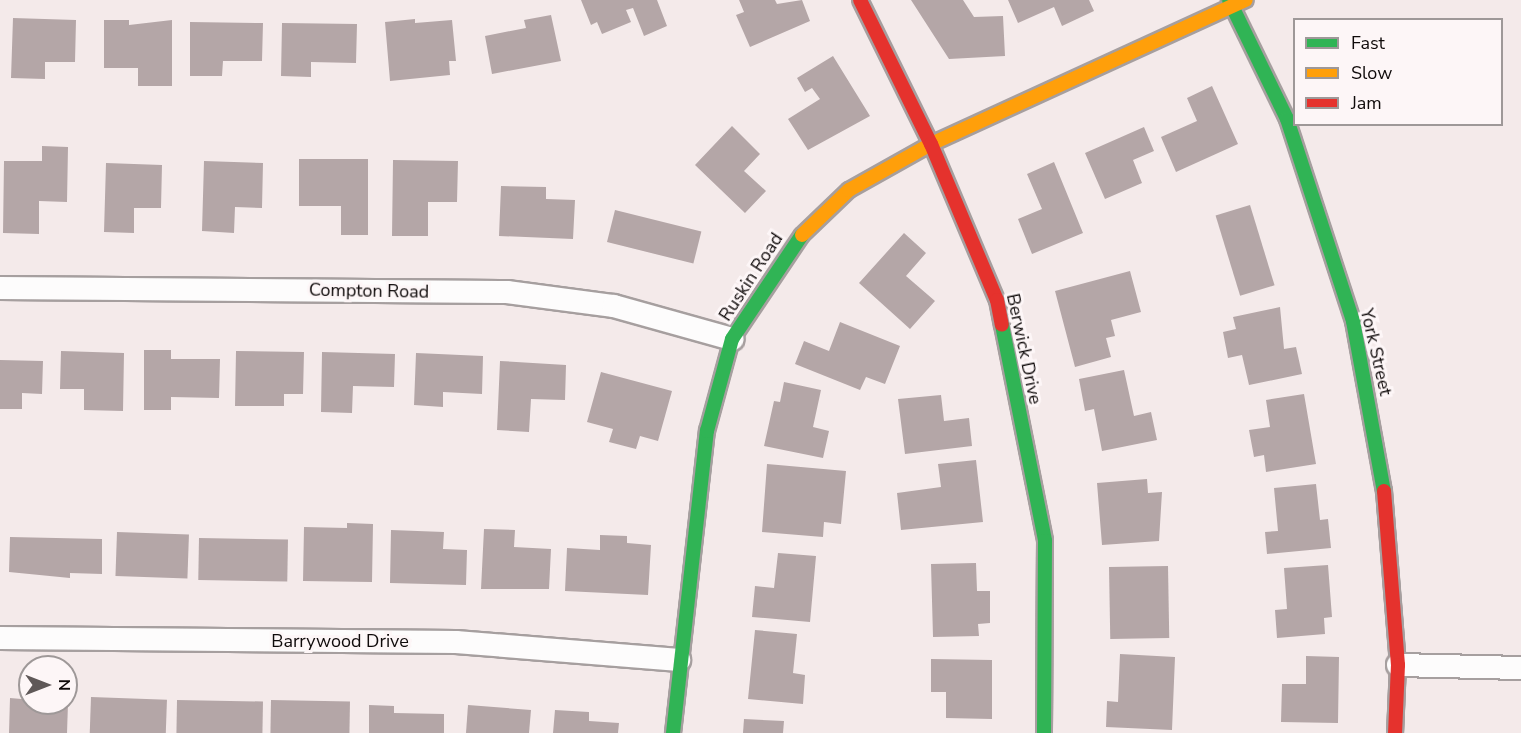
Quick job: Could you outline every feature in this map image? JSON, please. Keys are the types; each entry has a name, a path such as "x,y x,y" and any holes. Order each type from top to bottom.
{"street":[{"name":"Berwick Drive","path":"860,0 930,144 997,300 1045,541 1044,733"},
{"name":"Ruskin Road","path":"673,733 679,660 707,431 732,339 791,245 849,190 930,144 1230,3 1246,0"},
{"name":"York Street","path":"1230,3 1287,119 1353,321 1382,464 1398,665 1395,733"},
{"name":"Compton Road","path":"0,288 507,292 614,306 732,339"},
{"name":"Barrywood Drive","path":"0,638 456,642 679,660"},
{"path":"1398,665 1521,668"}],"building":[{"path":"581,0 657,0 667,26 644,36 633,8 626,10 631,22 602,34 597,22 591,25"},
{"path":"739,0 775,0 777,4 802,0 810,21 750,47 736,15 744,12"},
{"path":"911,0 963,0 974,17 1003,16 1005,56 949,59"},
{"path":"1008,0 1089,0 1094,11 1062,26 1054,7 1018,23"},
{"path":"551,15 561,61 492,74 485,36 526,28 524,20"},
{"path":"13,18 76,20 75,62 45,62 45,79 11,78"},
{"path":"415,19 415,23 452,20 456,61 449,61 450,75 390,81 385,22"},
{"path":"104,20 129,20 129,25 172,20 172,86 138,86 138,68 104,68"},
{"path":"190,22 263,23 262,61 223,61 222,76 190,76"},
{"path":"282,23 357,24 356,63 311,62 311,77 281,76"},
{"path":"833,56 870,116 808,150 788,119 820,99 812,88 805,92 797,78"},
{"path":"1212,86 1238,144 1176,172 1161,137 1197,121 1187,98"},
{"path":"732,126 760,154 744,171 766,191 745,213 695,165"},
{"path":"1144,127 1154,151 1133,160 1142,183 1105,199 1085,153"},
{"path":"42,146 68,147 67,202 39,201 39,234 3,233 4,161 42,161"},
{"path":"299,159 368,159 368,235 341,235 341,206 299,206"},
{"path":"393,160 458,161 457,202 428,202 428,236 392,236"},
{"path":"204,161 263,163 262,208 235,207 234,233 202,231"},
{"path":"1054,162 1083,233 1032,254 1018,219 1042,209 1027,174"},
{"path":"106,163 162,165 161,208 134,208 134,233 104,232"},
{"path":"501,186 546,187 546,199 575,200 573,239 499,236"},
{"path":"1250,205 1275,285 1240,296 1216,216"},
{"path":"615,210 701,232 693,264 607,242"},
{"path":"904,233 926,253 906,276 935,301 910,329 859,283"},
{"path":"1130,271 1141,312 1111,320 1115,336 1106,338 1111,357 1075,367 1055,291"},
{"path":"1280,307 1284,349 1296,347 1302,374 1249,385 1242,355 1228,358 1223,332 1236,329 1233,317"},
{"path":"840,322 900,346 885,384 866,377 860,390 795,364 804,341 829,351"},
{"path":"144,350 171,350 171,359 220,359 219,398 171,397 171,410 144,410"},
{"path":"61,351 124,353 123,411 84,410 84,389 60,389"},
{"path":"236,351 304,352 303,394 284,394 284,406 235,406"},
{"path":"322,352 395,354 394,387 353,386 352,413 321,412"},
{"path":"416,353 483,356 482,394 443,392 443,407 414,405"},
{"path":"0,360 43,361 42,394 22,393 22,409 0,409"},
{"path":"500,361 566,365 565,400 531,399 529,432 497,430"},
{"path":"1124,370 1134,416 1151,412 1157,440 1102,451 1094,409 1085,411 1079,379"},
{"path":"601,372 672,391 658,441 640,436 636,449 609,442 613,429 587,422"},
{"path":"784,382 821,390 813,427 829,431 823,458 764,446 774,401 780,402"},
{"path":"1304,394 1316,464 1266,472 1264,455 1254,457 1249,430 1270,427 1266,400"},
{"path":"941,395 944,421 969,418 972,446 905,454 898,399"},
{"path":"976,460 983,522 901,530 897,493 941,487 938,464"},
{"path":"767,464 846,471 841,524 824,522 823,537 762,532"},
{"path":"1147,479 1148,493 1162,492 1159,541 1102,545 1097,483"},
{"path":"1316,484 1320,520 1328,519 1331,548 1267,554 1265,532 1278,531 1274,488"},
{"path":"347,523 373,524 372,582 303,581 304,527 347,528"},
{"path":"484,529 515,530 514,547 551,549 549,589 481,589"},
{"path":"391,530 444,532 443,549 467,550 466,585 390,583"},
{"path":"117,532 189,535 187,578 115,576"},
{"path":"600,535 627,536 627,543 651,545 648,595 565,591 567,548 600,550"},
{"path":"10,537 102,539 102,574 70,573 70,578 9,572"},
{"path":"199,538 288,540 287,582 198,580"},
{"path":"778,553 816,556 810,622 752,617 755,586 774,588"},
{"path":"976,563 977,591 990,591 990,623 978,624 979,636 933,637 931,564"},
{"path":"1328,565 1332,617 1324,618 1325,634 1277,638 1275,610 1287,609 1284,568"},
{"path":"1168,566 1169,638 1110,639 1109,567"},
{"path":"755,630 797,634 793,673 805,675 803,704 748,699"},
{"path":"1120,654 1175,657 1172,730 1106,727 1107,701 1118,702"},
{"path":"1306,656 1339,657 1338,723 1281,722 1282,684 1306,684"},
{"path":"931,659 992,660 992,719 946,718 946,692 931,692"},
{"path":"91,697 167,700 166,733 90,733"},
{"path":"10,698 18,699 18,715 68,715 67,733 9,733"},
{"path":"177,700 263,702 262,733 176,733"},
{"path":"271,700 350,701 349,733 270,733"},
{"path":"369,705 394,706 394,713 444,714 444,733 369,733"},
{"path":"468,705 531,710 529,733 466,733"},
{"path":"555,710 589,712 589,721 619,723 618,733 553,733"},
{"path":"744,719 784,721 783,733 743,733"}],"traffic: fast":[{"path":"1229,0 1287,119 1353,321 1384,491"},
{"path":"673,733 707,431 732,339 802,235"},
{"path":"1002,325 1045,541 1044,733"}],"traffic: slow":[{"path":"802,235 849,190 931,144 1246,0"}],"traffic: jam":[{"path":"860,0 931,144 997,300 1002,325"},
{"path":"1384,491 1398,665 1395,733"}]}
